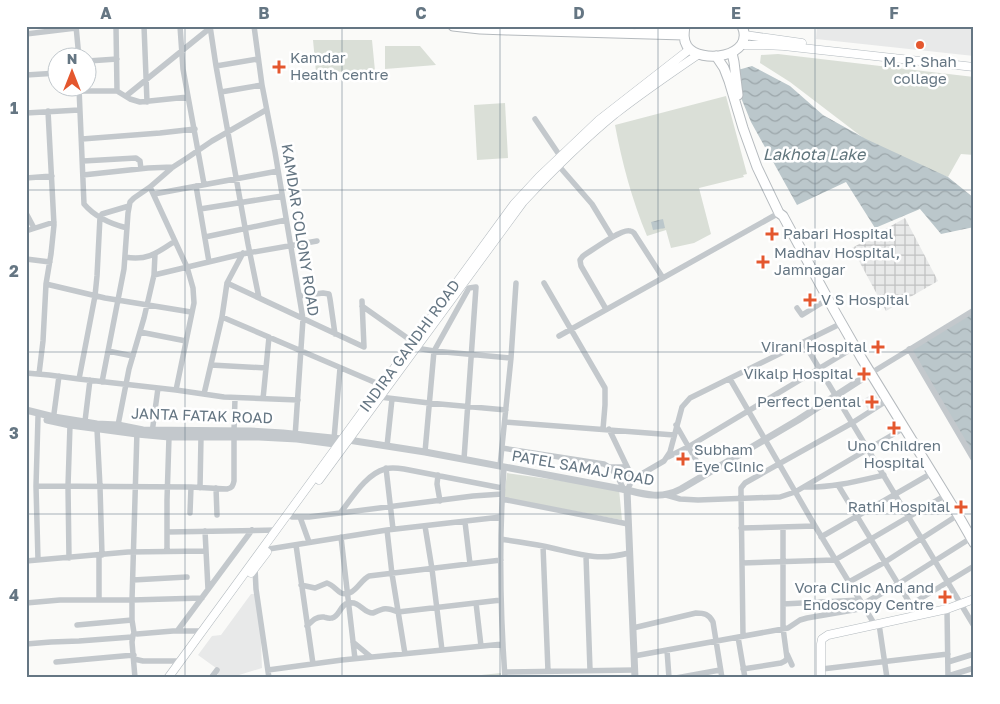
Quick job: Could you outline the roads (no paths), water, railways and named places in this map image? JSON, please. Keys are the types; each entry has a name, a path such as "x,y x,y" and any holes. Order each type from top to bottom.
{"main road":[{"path":"453,26 507,30 685,29"},
{"path":"639,26 685,29"},
{"path":"685,29 687,45 695,52 716,56 732,53 738,49 742,45 746,30 786,41 974,62"},
{"path":"742,45 784,46 974,67"},
{"name":"INDIRA GANDHI ROAD","path":"342,441 380,397 414,345 514,204 560,156 599,120 695,52"},
{"name":"INDIRA GANDHI ROAD","path":"265,549 293,517 342,441 382,385 518,208 558,165 616,114 695,52"},
{"path":"732,53 738,96 748,129 783,211 781,214"},
{"path":"716,56 730,81 746,136 758,167 781,214 871,373 972,540"},
{"name":"INDIRA GANDHI ROAD","path":"174,678 277,530 293,517"},
{"name":"INDIRA GANDHI ROAD","path":"168,678 253,566"},
{"path":"821,678 821,644 824,637 947,609 974,599"}],"street":[{"path":"116,26 117,91"},
{"path":"144,26 148,102"},
{"path":"180,26 181,52 204,184"},
{"name":"KAMDAR COLONY ROAD","path":"254,26 266,110 302,319 295,437"},
{"path":"26,34 76,27 77,48"},
{"path":"126,96 210,27"},
{"path":"210,27 240,202 259,298"},
{"path":"98,60 117,59"},
{"path":"216,66 258,59"},
{"path":"26,75 48,74"},
{"path":"221,92 262,85"},
{"path":"98,90 117,91 134,101 148,102 188,97"},
{"path":"79,98 84,204 88,209 114,225 127,228"},
{"path":"26,113 80,110"},
{"path":"102,382 125,258 129,206 134,198 173,167 266,110"},
{"path":"39,374 46,284 54,222 48,111"},
{"path":"534,119 560,156"},
{"path":"82,139 195,130"},
{"path":"83,162 136,158 140,160 141,169"},
{"path":"558,165 592,204 612,237"},
{"path":"83,174 173,167"},
{"path":"154,194 278,171"},
{"path":"26,178 52,176"},
{"path":"196,186 209,262"},
{"path":"150,187 187,267 193,288 194,303 176,390"},
{"path":"200,209 282,196"},
{"path":"79,379 98,276 100,217 102,214 129,206"},
{"path":"26,213 34,228"},
{"path":"559,336 781,214"},
{"path":"205,236 286,220"},
{"path":"26,231 54,222"},
{"path":"606,309 581,266 580,260 612,237 626,230 634,233 663,278"},
{"path":"154,275 242,254 316,241"},
{"path":"125,258 138,259 155,254 175,242"},
{"path":"204,394 222,317 227,283 248,244"},
{"path":"118,426 129,369 154,275 155,254"},
{"path":"26,259 50,262"},
{"path":"227,283 364,347 362,304 414,345 434,351 511,358"},
{"path":"502,448 604,464 610,467 618,476 625,490 628,524 635,674 590,670 505,675 501,600 502,448 516,283"},
{"path":"544,283 605,388 606,429 633,479"},
{"path":"46,284 95,296 192,312"},
{"path":"425,452 434,351 469,288 476,287 464,459"},
{"path":"299,296 328,294 335,334"},
{"path":"797,308 802,315 828,299"},
{"path":"871,373 974,310"},
{"path":"222,317 382,385"},
{"path":"668,457 682,406 690,398 842,323"},
{"path":"140,332 186,341"},
{"path":"263,399 269,337"},
{"path":"804,343 974,626"},
{"path":"625,490 633,479 668,457 748,412 856,347"},
{"path":"910,349 974,460"},
{"path":"108,351 133,356"},
{"path":"211,366 266,368"},
{"path":"340,368 342,441"},
{"path":"26,373 235,398 298,400"},
{"name":"PATEL SAMAJ ROAD","path":"342,441 425,452 645,495 666,495 764,440 871,373"},
{"path":"53,419 59,376"},
{"path":"730,379 821,537 877,625 887,678"},
{"path":"85,421 90,380"},
{"path":"158,388 152,433 169,437 234,434"},
{"path":"380,397 506,410"},
{"path":"36,486 231,488 234,484 235,398"},
{"path":"387,446 392,399"},
{"path":"745,678 741,636 741,488 745,483 852,423 888,400"},
{"path":"26,412 70,425 137,432 132,600 136,678"},
{"name":"JANTA FATAK ROAD","path":"26,412 53,419 118,426 137,432 234,434 250,431 342,441"},
{"path":"38,417 36,486 38,560"},
{"path":"505,422 674,435"},
{"path":"69,558 68,486 70,425"},
{"path":"676,425 704,474"},
{"path":"97,428 100,487 99,600"},
{"path":"666,495 680,499 698,500 780,497 804,487 904,428"},
{"path":"200,488 201,436"},
{"path":"167,551 169,437"},
{"path":"610,467 627,467"},
{"path":"341,512 368,479 386,468 396,468 438,475 502,494 628,524"},
{"path":"386,468 391,506 392,574 405,654"},
{"path":"821,537 932,472"},
{"path":"438,475 437,484 440,501"},
{"path":"804,487 820,487 884,475"},
{"path":"838,484 917,615"},
{"path":"190,513 191,487"},
{"path":"216,488 217,515"},
{"path":"309,542 293,517 502,494"},
{"path":"742,563 836,560 946,495"},
{"path":"849,582 885,562 958,515"},
{"path":"265,549 390,530 501,517"},
{"path":"465,522 470,564"},
{"path":"425,526 442,650"},
{"path":"741,528 815,526"},
{"path":"783,527 783,628 787,654 792,665"},
{"path":"178,630 252,530"},
{"path":"167,532 277,530"},
{"path":"205,531 208,589"},
{"path":"341,537 355,659"},
{"path":"501,539 604,558 629,553"},
{"path":"634,656 791,627 800,620 863,604 972,540"},
{"path":"296,545 313,664"},
{"path":"543,546 548,671"},
{"path":"26,561 134,552 206,551"},
{"path":"586,556 590,670"},
{"path":"301,585 315,588 327,583 342,593 348,593 358,587 366,577 501,560"},
{"path":"253,566 269,678"},
{"path":"910,605 974,566"},
{"path":"133,580 187,577"},
{"path":"26,602 202,598"},
{"path":"307,626 319,616 334,617 344,605 349,603 357,604 370,613 374,613 386,608 398,612 501,600"},
{"path":"476,603 481,646"},
{"path":"783,604 863,604"},
{"path":"947,609 948,677 974,668"},
{"path":"632,628 696,613 708,614 713,622 722,678"},
{"path":"76,625 132,620"},
{"path":"26,644 79,641 178,630 202,631"},
{"path":"353,642 371,657"},
{"path":"268,670 371,657 503,644"},
{"path":"667,650 669,678"},
{"path":"743,669 785,661 787,654"},
{"path":"822,669 948,654"},
{"path":"948,662 974,654"},
{"path":"56,662 134,657 143,661 180,661"},
{"path":"211,678 217,670"},
{"path":"597,670 598,678"},
{"path":"676,678 720,670"}],"water":[{"name":"Lakhota Lake","path":"752,66 790,86 823,115 866,139 948,177 974,198 974,227 941,234 920,209 875,228 846,182 797,205 751,122 737,88 738,70"},
{"path":"663,219 665,228 653,230 651,222"},
{"path":"974,312 974,456 910,351"}],"place":[{"name":"M. P. Shah collage","path":"920,45"},
{"name":"Kamdar Health centre","path":"279,67"},
{"name":"Pabari Hospital","path":"772,234"},
{"name":"Madhav Hospital, Jamnagar","path":"763,262"},
{"name":"V S Hospital","path":"810,300"},
{"name":"Virani Hospital","path":"878,347"},
{"name":"Vikalp Hospital","path":"864,374"},
{"name":"Perfect Dental","path":"872,402"},
{"name":"Uno Children Hospital","path":"894,428"},
{"name":"Subham Eye Clinic","path":"683,459"},
{"name":"Rathi Hospital","path":"961,507"},
{"name":"Vora Clinic And and Endoscopy Centre","path":"945,597"}]}
